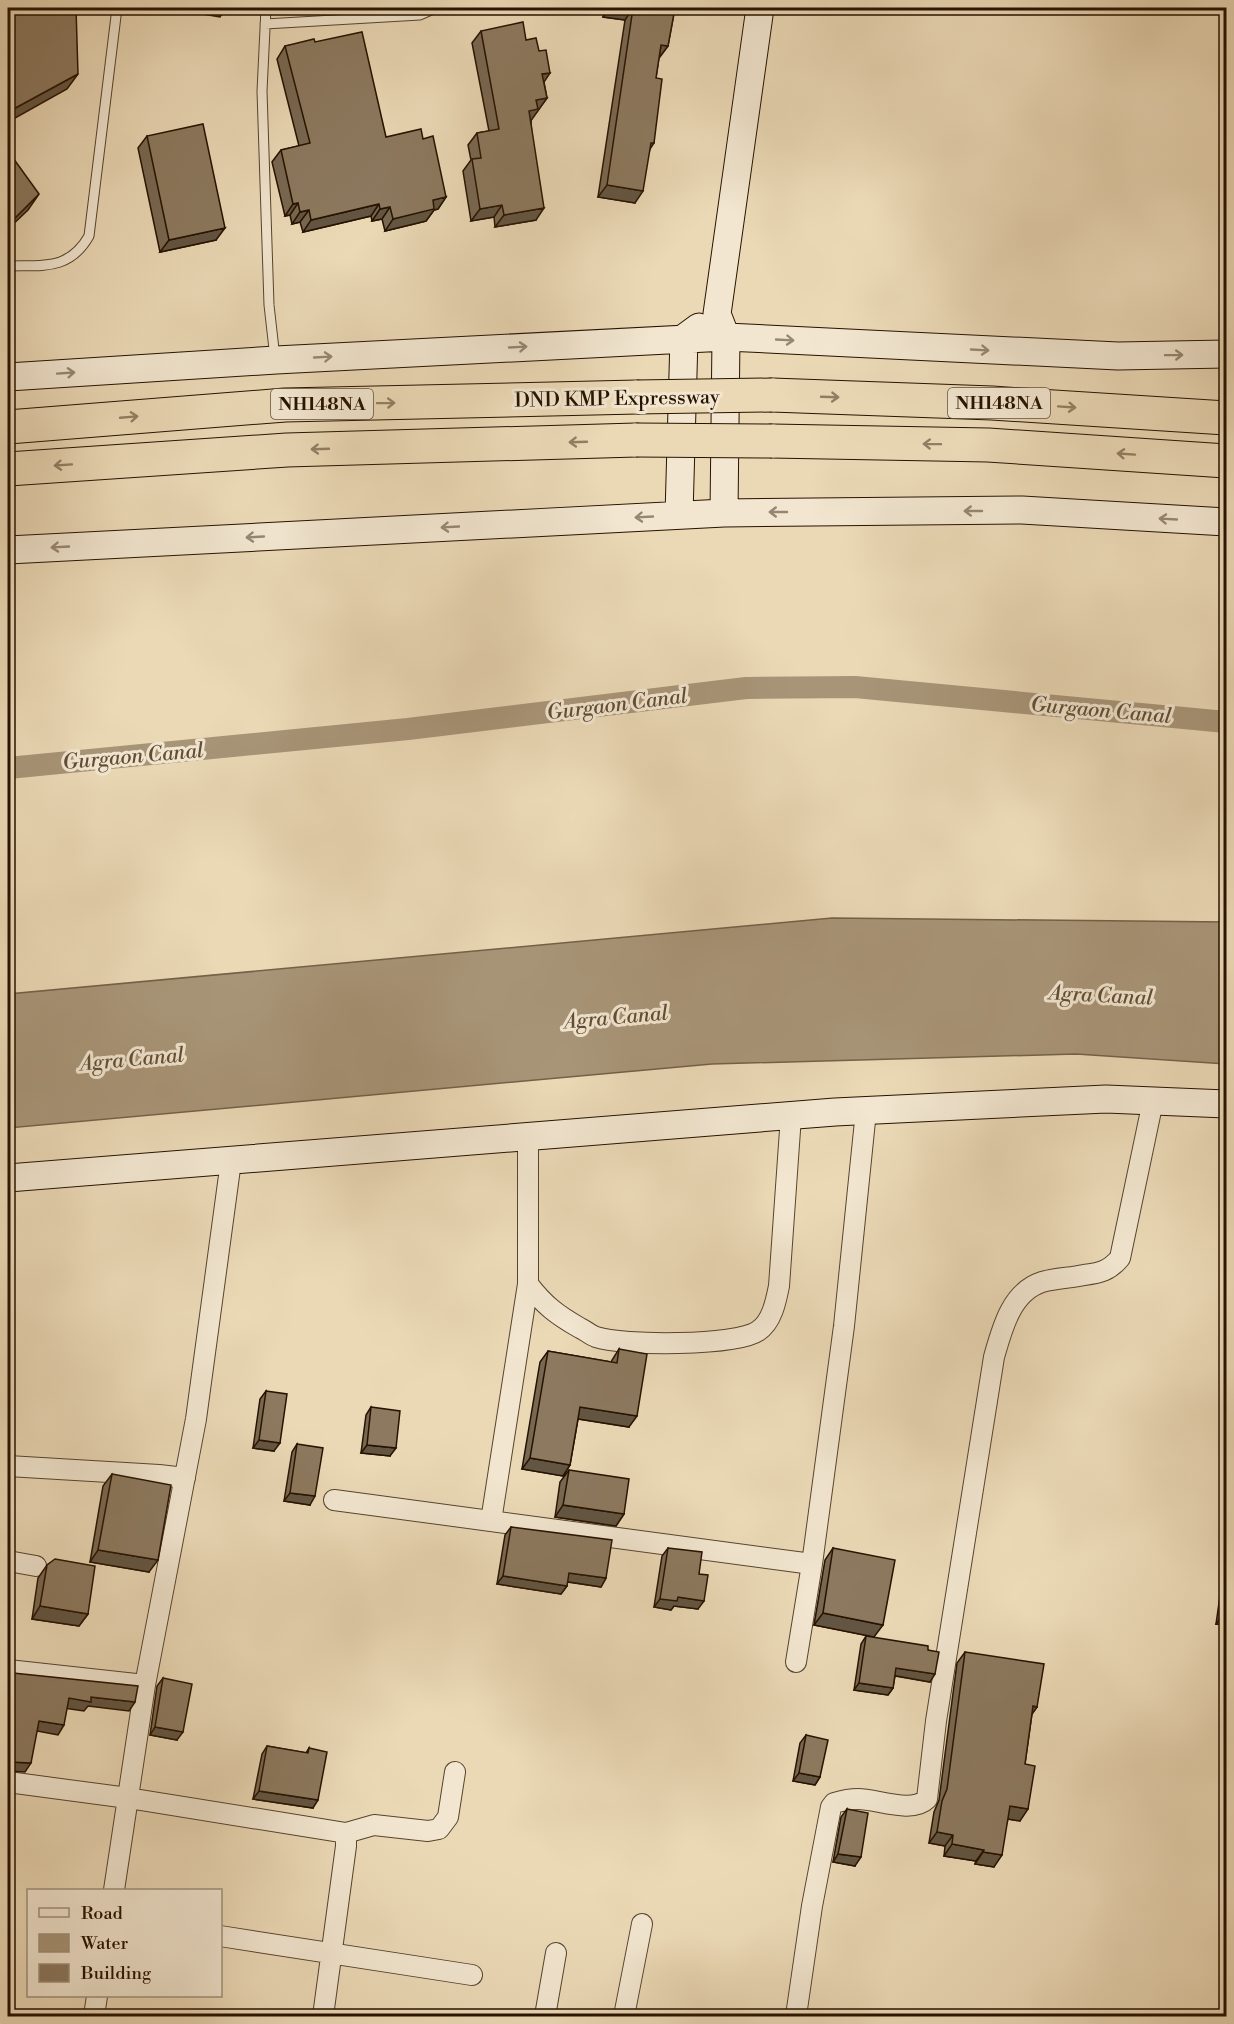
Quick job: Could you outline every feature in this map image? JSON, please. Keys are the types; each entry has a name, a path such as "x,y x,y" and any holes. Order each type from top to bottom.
{"highway":[{"name":"DND KMP Expressway","path":"8,427 285,405 772,395 992,402 1227,418"},
{"name":"NH148NA","path":"8,469 287,450 636,440 988,445 1227,461"}],"street":[{"path":"724,513 722,326 760,8"},
{"path":"8,377 684,338 722,326 1118,356 1227,354"},
{"path":"679,515 684,338"},
{"path":"8,550 724,513 1022,510 1227,522"},
{"path":"8,1178 866,1111 1106,1099 1227,1104"},
{"path":"797,2009 812,1906 831,1807 839,1801 858,1799 907,1806 922,1804 927,1799 936,1721 984,1416 994,1357 1003,1323 1026,1290 1042,1282 1103,1272 1112,1267 1120,1258 1153,1101"},
{"path":"796,1662 812,1563 844,1326 866,1111"},
{"path":"528,1284 543,1303 558,1315 596,1336 659,1344 721,1340 746,1336 759,1331 768,1320 776,1303 779,1286 791,1116"},
{"path":"491,1521 528,1284 528,1136"},
{"path":"114,1889 145,1685 185,1478 209,1331 231,1161"},
{"path":"8,1466 185,1478"},
{"path":"334,1500 812,1563"},
{"path":"8,1561 36,1566"},
{"path":"8,1670 145,1685"},
{"path":"8,1782 128,1798 346,1833 374,1825 428,1831 439,1829 448,1817 456,1772"},
{"path":"323,2016 346,1833"},
{"path":"624,2016 642,1924"},
{"path":"222,1936 472,1975"},
{"path":"545,2016 556,1953"},
{"path":"94,2016 97,1997"}],"lane":[{"path":"8,266 46,265 71,258 82,249 89,236 117,8"},
{"path":"267,8 262,91 269,297 276,360"},
{"path":"265,24 420,15 436,8"}],"water":[{"name":"Agra Canal","path":"832,918 1226,922 1226,1064 1076,1054 712,1064 8,1128 8,994"}],"building":[{"path":"8,8 76,8 78,74 8,112"},
{"path":"633,8 675,8 668,46 661,45 656,78 662,79 654,143 651,143 643,191 607,185"},
{"path":"523,22 526,40 536,38 539,51 546,50 550,73 542,74 547,98 536,100 538,109 529,111 544,208 504,215 502,205 480,209 472,159 481,158 477,133 499,129 481,31"},
{"path":"362,32 386,137 421,129 423,139 433,136 446,197 433,200 434,209 393,219 390,207 380,209 379,204 311,220 309,210 300,212 298,203 293,204 281,150 310,143 285,46"},
{"path":"203,124 225,228 169,240 147,136"},
{"path":"8,151 39,194 8,225"},
{"path":"619,1349 647,1354 637,1416 580,1407 570,1465 530,1458 548,1351 617,1363"},
{"path":"266,1391 287,1394 280,1443 259,1440"},
{"path":"371,1407 400,1411 396,1448 367,1445"},
{"path":"297,1444 323,1448 315,1496 290,1493"},
{"path":"569,1470 629,1479 624,1514 563,1505"},
{"path":"112,1474 171,1485 158,1560 98,1550"},
{"path":"511,1527 612,1540 606,1578 569,1573 567,1586 503,1576"},
{"path":"668,1548 702,1552 699,1574 708,1575 704,1601 678,1597 677,1601 660,1599"},
{"path":"833,1548 895,1560 883,1625 823,1613"},
{"path":"55,1559 95,1566 88,1614 40,1606 47,1565"},
{"path":"1227,1588 1227,1616 1222,1615"},
{"path":"866,1636 928,1646 928,1650 939,1652 935,1674 896,1668 893,1688 859,1683"},
{"path":"965,1652 1044,1664 1037,1707 1033,1706 1025,1764 1035,1766 1028,1809 1010,1806 1002,1855 952,1844 953,1835 937,1832 942,1801 947,1789"},
{"path":"8,1670 13,1673 138,1686 135,1702 91,1697 91,1702 69,1698 64,1725 39,1721 31,1763 10,1762 8,1765"},
{"path":"163,1678 192,1684 183,1732 155,1727"},
{"path":"806,1735 828,1740 820,1777 799,1773"},
{"path":"267,1746 308,1753 309,1748 327,1752 318,1800 259,1791"},
{"path":"847,1809 868,1813 861,1857 838,1854"}],"waterway":[{"name":"Gurgaon Canal","path":"8,768 408,729 746,688 855,687 1226,722"}]}
